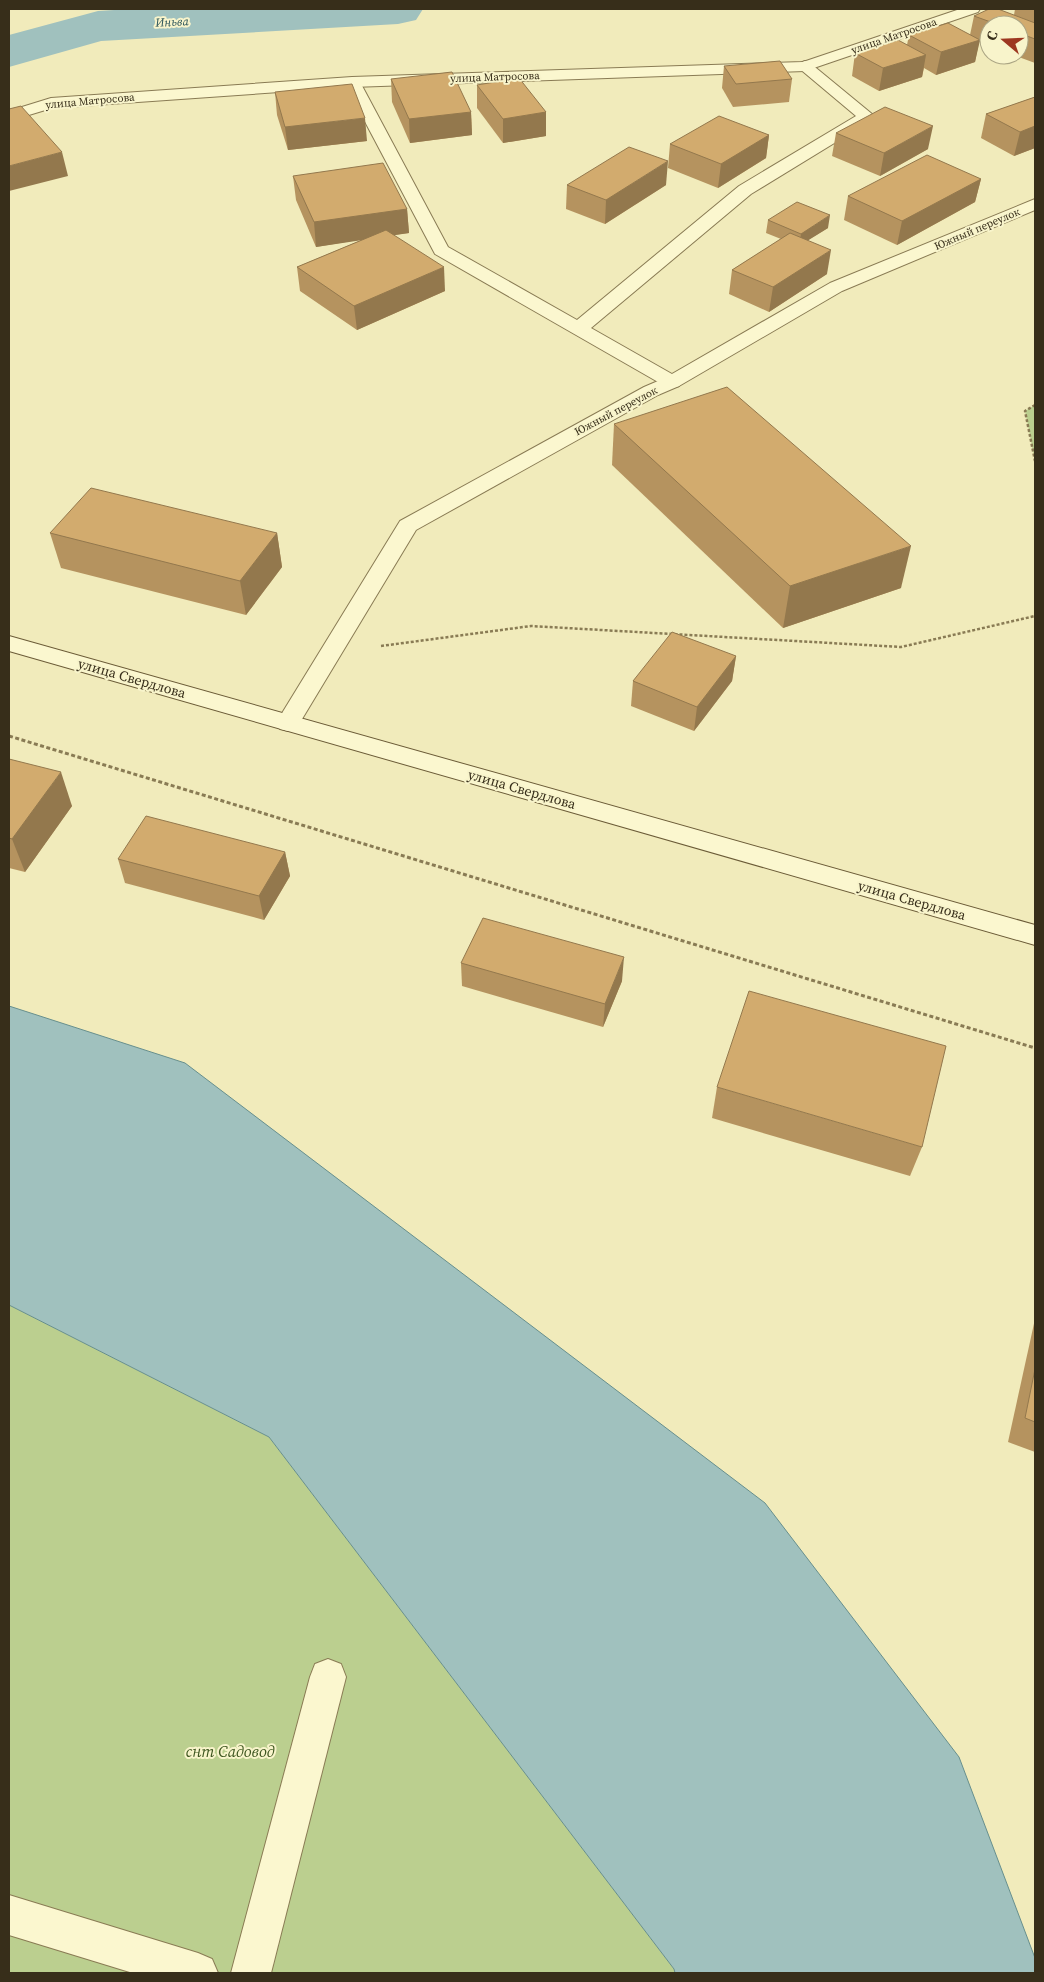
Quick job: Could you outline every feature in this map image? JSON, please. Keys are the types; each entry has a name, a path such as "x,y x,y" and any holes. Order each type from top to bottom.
{"street":[{"name":"улица Матросова","path":"9,116 51,102 352,82 805,66 974,9"},
{"path":"578,329 744,190 866,117 805,66"},
{"path":"352,82 441,250 672,382"},
{"name":"Южный переулок","path":"288,723 408,526 651,391 672,382 836,287 1035,204"},
{"name":"улица Свердлова","path":"9,643 1035,935"},
{"path":"252,1973 328,1677"},
{"path":"9,1915 198,1973"}],"path":[{"path":"1035,405 1025,411 1035,461"},
{"path":"330,653 531,626 901,647 1035,616"},
{"path":"9,736 1035,1048"}],"green space":[{"path":"1035,405 1035,461 1025,411"},
{"name":"снт Садовод","path":"9,1305 269,1437 674,1969 675,1973 9,1973"}],"water":[{"path":"9,1006 185,1063 765,1503 959,1757 1035,1958 1035,1973 675,1973 674,1969 269,1437 9,1305"}],"building":[{"path":"989,9 998,9 1014,15 979,15 979,18 974,16"},
{"path":"1029,21 1035,23 1035,39 1029,37"},
{"path":"948,23 979,40 941,52 909,35"},
{"path":"898,40 926,55 883,68 855,53"},
{"path":"780,61 792,79 736,84 724,66"},
{"path":"452,72 471,112 409,119 391,79"},
{"path":"519,78 546,112 503,119 477,85"},
{"path":"352,84 365,118 285,127 275,92"},
{"path":"1035,97 1035,126 1020,132 986,114"},
{"path":"21,106 62,152 9,166 9,109"},
{"path":"885,107 933,126 884,153 836,133"},
{"path":"719,116 769,135 721,164 670,144"},
{"path":"629,147 668,161 606,200 567,185"},
{"path":"927,155 981,179 902,221 848,196"},
{"path":"383,163 407,209 314,222 293,176"},
{"path":"797,202 830,215 801,234 768,220"},
{"path":"386,230 444,267 354,306 297,267"},
{"path":"790,233 831,250 773,287 732,270"},
{"path":"727,387 911,546 790,586 614,424"},
{"path":"91,488 277,533 240,581 50,533"},
{"path":"672,632 736,656 697,707 633,681"},
{"path":"9,759 61,772 12,839 9,838"},
{"path":"146,816 285,852 259,896 118,859"},
{"path":"483,918 624,957 605,1004 461,963"},
{"path":"749,991 946,1046 922,1147 717,1087"},
{"path":"1035,1369 1035,1422 1025,1418"}],"waterway":[{"name":"Иньва","path":"9,51 98,26 398,9"}]}
